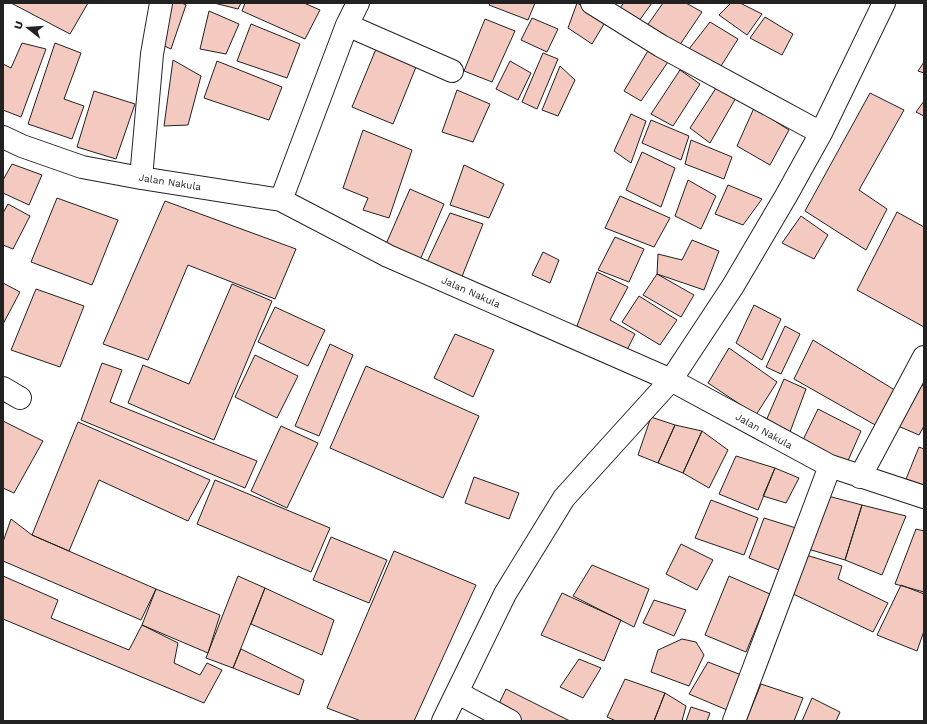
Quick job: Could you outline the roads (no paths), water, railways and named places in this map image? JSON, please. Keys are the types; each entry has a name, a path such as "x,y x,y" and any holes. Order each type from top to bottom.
{"street":[{"path":"141,178 152,54 161,3"},
{"path":"281,200 347,25 358,3"},
{"path":"592,3 661,46 820,133"},
{"path":"443,721 506,594 564,498 671,380 733,286 786,196 820,133 884,3"},
{"path":"347,25 452,71"},
{"name":"Jalan Nakula","path":"3,137 22,146 82,167 281,200 388,256 671,380 830,466 924,497"},
{"path":"860,477 924,357"},
{"path":"734,721 830,466"},
{"path":"458,693 510,721"}]}
